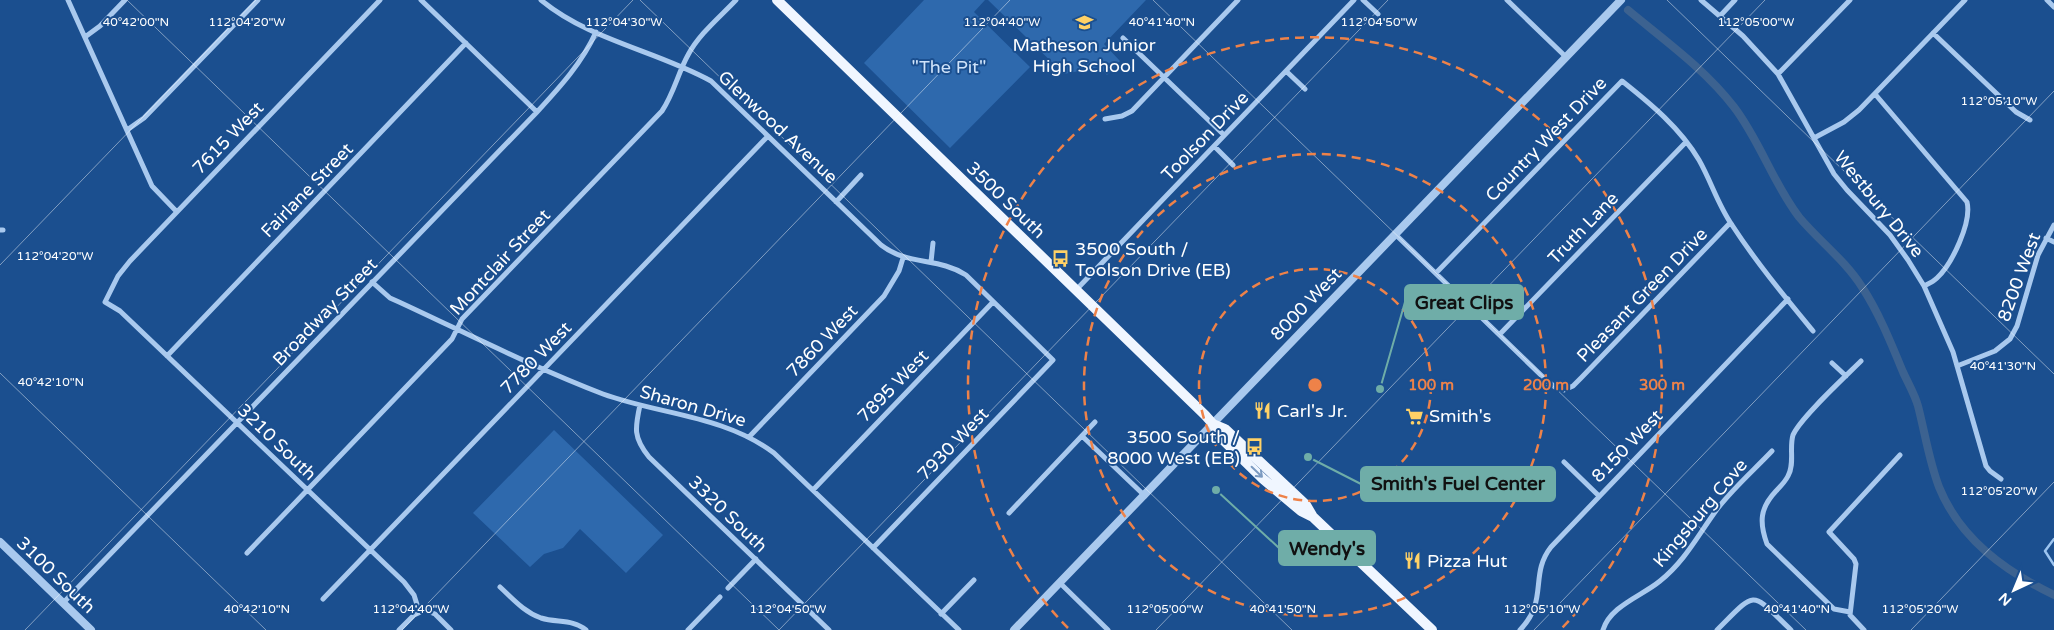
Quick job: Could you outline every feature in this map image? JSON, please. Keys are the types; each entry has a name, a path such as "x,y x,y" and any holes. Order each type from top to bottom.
{"main road":[{"name":"3500 South","path":"777,0 1213,424 1226,429 1306,505 1313,517 1432,630"}],"street":[{"path":"68,0 152,186 177,212"},
{"path":"85,37 100,26 125,0"},
{"path":"127,130 144,118 258,0"},
{"name":"7615 West","path":"105,302 123,268 380,0"},
{"path":"421,0 537,112"},
{"name":"Glenwood Avenue","path":"541,0 560,14 596,32 682,67 711,81 881,245 903,258 955,268 966,275 1053,360"},
{"name":"Montclair Street","path":"247,552 452,339 462,319 662,111 674,90 682,67 693,46 736,0"},
{"path":"1106,119 1122,116 1132,111 1238,0"},
{"name":"Toolson Drive","path":"1076,290 1354,0"},
{"path":"1363,0 1378,14"},
{"path":"1507,0 1566,57"},
{"name":"8000 West","path":"1014,630 1621,0"},
{"name":"Westbury Drive","path":"1701,0 1743,36 1778,74 1834,174 1900,247 1924,286 1957,366 1983,459 1990,471 2001,479"},
{"path":"1720,16 1735,0"},
{"path":"1778,74 1850,0"},
{"path":"1814,138 1844,122 1859,110 1964,0"},
{"path":"2047,0 2054,7"},
{"name":"Broadway Street","path":"63,603 537,112 573,70 589,47 596,32"},
{"path":"1933,33 2016,112 2030,120"},
{"path":"1123,38 1224,135"},
{"name":"Fairlane Street","path":"166,356 466,43"},
{"path":"1286,71 1305,90"},
{"name":"Country West Drive","path":"1436,273 1622,81 1664,116 1686,142 1704,169 1730,224 1813,331"},
{"path":"1875,94 1967,202 1968,208 1952,258 1937,278 1924,286"},
{"name":"7780 West","path":"323,600 768,136"},
{"name":"Truth Lane","path":"1500,334 1686,142"},
{"path":"1214,146 1233,165"},
{"path":"836,202 861,175"},
{"name":"Pleasant Green Drive","path":"1395,234 1545,379 1555,387 1564,390 1573,386 1730,224"},
{"name":"8200 West","path":"1957,366 1994,351 2010,339 2017,326 2038,255 2054,226"},
{"path":"2046,238 2054,242"},
{"path":"931,262 933,243"},
{"name":"7860 West","path":"749,437 884,296 899,271 903,258"},
{"name":"Sharon Drive","path":"372,282 390,298 604,394 640,405 713,422 749,437 774,453 959,630"},
{"name":"8150 West","path":"1520,630 1528,622 1537,605 1539,571 1544,555 1788,299"},
{"name":"3210 South","path":"105,302 120,311 371,551 414,595 422,610"},
{"name":"7895 West","path":"813,490 993,302"},
{"name":"7930 West","path":"873,548 1053,360"},
{"path":"1850,612 1838,610 1831,606 1767,544 1761,524 1765,504 1790,472 1792,441 1795,431 1861,361"},
{"path":"1832,363 1846,376"},
{"name":"3320 South","path":"640,405 636,438 649,457 829,630"},
{"path":"1009,513 1095,422"},
{"path":"1082,436 1145,496"},
{"name":"Kingsburg Cove","path":"1603,630 1608,619 1617,610 1654,586 1676,567 1692,548 1715,511 1772,451"},
{"path":"1864,630 1852,618 1850,612 1856,564 1852,555 1829,532 1900,455"},
{"path":"1564,462 1599,496"},
{"name":"3100 South","path":"0,542 91,630"},
{"path":"728,588 756,559"},
{"path":"941,614 974,580"},
{"path":"1060,583 1108,630"},
{"path":"500,587 530,613 547,619 574,622 586,630"},
{"path":"688,630 720,598"},
{"path":"1717,630 1746,601 1753,599 1762,602 1791,630"},
{"path":"399,630 422,610 434,614 451,630"}],"green space":[{"name":"\"The Pit\"","path":"924,0 985,0 974,12 1030,67 950,148 864,63"},
{"name":"Matheson Junior High School","path":"988,0 1146,0 1104,44 1120,61 1107,75 1099,67 1064,74"},
{"path":"554,430 663,535 626,573 580,529 563,548 544,554 530,567 473,513"}],"waterway":[{"path":"1628,10 1684,56 1723,93 1743,120 1799,217 1840,259 1862,287 1879,318 1915,398 1939,487 1948,506 1959,522 1986,552 2018,575 2054,595"},
{"path":"2054,539 2045,551 2054,565"}],"place":[{"name":"Matheson Junior High School","path":"1084,22"},
{"name":"3500 South / Toolson Drive (EB)","path":"1061,259"},
{"name":"Great Clips","path":"1380,389"},
{"name":"Carl's Jr.","path":"1263,411"},
{"name":"Smith's","path":"1415,416"},
{"name":"3500 South / 8000 West (EB)","path":"1254,447"},
{"name":"Smith's Fuel Center","path":"1308,457"},
{"name":"Wendy's","path":"1216,490"},
{"name":"Pizza Hut","path":"1413,561"}]}
